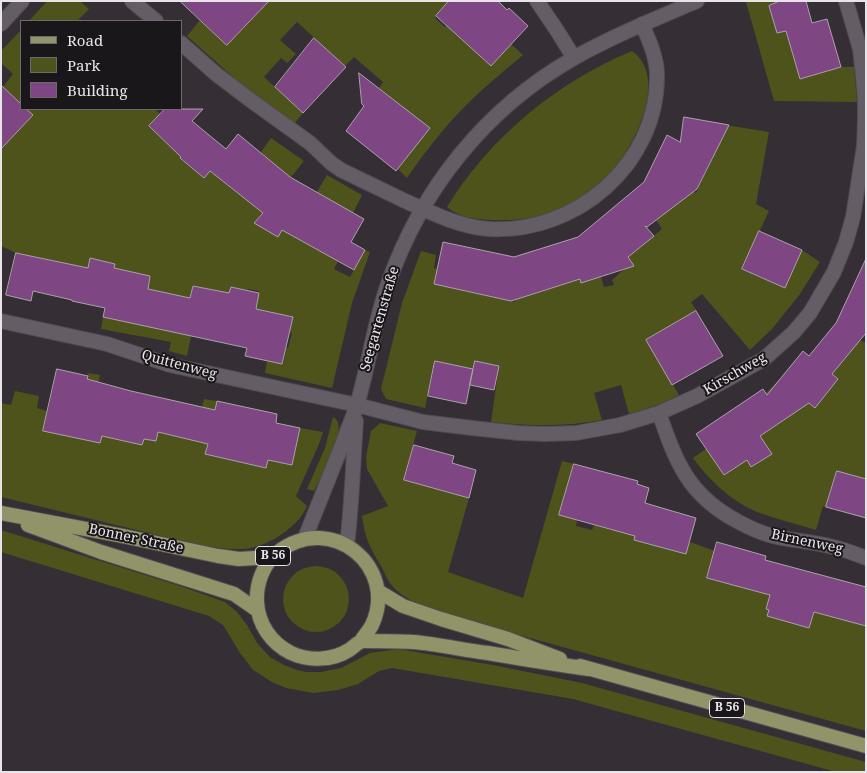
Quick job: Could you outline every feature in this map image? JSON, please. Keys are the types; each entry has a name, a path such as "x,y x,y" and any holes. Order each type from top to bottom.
{"main road":[{"name":"Bonner Straße","path":"1,514 123,536 218,556 239,559 272,557"},
{"name":"Bonner Straße","path":"1,514 101,552 228,592 257,610"},
{"name":"B 56","path":"305,538 334,540 347,545 362,557 372,573 378,591 377,609 371,626 361,641 334,657 302,658 290,653 268,635 261,624 257,610 256,591 262,573 272,557 287,545 305,538"},
{"name":"B 56","path":"378,591 403,606 508,639 589,670 866,746"},
{"name":"B 56","path":"361,641 413,642 589,670"}],"street":[{"path":"1,24 22,1"},
{"path":"132,1 155,20"},
{"path":"537,1 574,58"},
{"name":"Seegartenstraße","path":"305,538 357,405 387,285 407,237 443,176 480,131 501,110 548,74 574,58 642,24 697,1"},
{"name":"Kirschweg","path":"357,405 424,422 519,433 576,433 620,425 659,413 697,396 764,359 794,332 810,313 834,272 846,242 853,217 864,146 865,76 860,49 846,1"},
{"path":"182,44 216,74 310,143 341,170 422,209 464,224 488,229 508,229 542,224 579,208 609,185 637,152 650,123 657,74 655,60 642,24"},
{"name":"Quittenweg","path":"1,320 107,344 170,365 357,405"},
{"name":"Seegartenstraße","path":"347,545 357,405"},
{"name":"Birnenweg","path":"659,413 678,462 689,482 708,502 746,526 771,536 832,546 866,558"}],"green space":[{"path":"47,1 80,1 89,9 78,20 30,20"},
{"path":"252,1 449,1 435,18 445,27 451,21 482,47 477,54 491,66 511,44 523,55 461,110 407,178 398,169 429,128 379,88 383,82 354,57 345,66 297,22 280,40 296,54 287,63 281,58 264,77 303,113 294,124 250,92 187,36 200,20 227,45 261,10"},
{"path":"747,1 780,1 769,6 777,33 786,31 800,79 841,67 854,67 857,102 774,101"},
{"path":"20,31 20,103 3,87 13,74 1,63 1,51"},
{"path":"632,51 643,63 648,77 648,94 644,112 638,130 629,147 620,161 599,184 558,210 524,219 484,220 461,215 447,207 483,158 504,135 527,115 577,79"},
{"path":"27,110 156,110 160,114 149,127 182,156 180,159 204,178 210,171 245,199 273,163 261,152 271,138 304,161 254,223 282,229 338,261 334,269 350,277 365,250 370,252 352,303 332,388 265,373 267,361 283,364 286,348 288,348 292,333 290,332 293,317 256,309 259,291 231,287 227,305 211,289 193,286 190,298 183,297 191,336 187,356 169,351 171,342 101,329 103,317 140,324 150,276 114,268 114,264 90,258 88,268 16,253 1,246 1,139 32,115"},
{"path":"714,123 769,132 756,204 769,211 742,269 784,288 802,250 820,262 800,294 772,329 750,350 702,294 691,302 697,311 647,340 679,395 660,404 629,414 621,385 594,393 602,420 546,425 491,422 499,366 476,361 473,369 435,361 425,408 386,399 381,389 402,303 421,251 436,255 434,268 437,269 434,284 515,302 514,264 534,294 580,279 601,277 604,287 614,285 612,280 632,262 628,257 662,229 656,220 665,213 678,184 696,193 713,158"},
{"path":"327,175 362,195 353,213 317,192"},
{"path":"834,328 866,343 866,479 860,478 851,514 843,512 853,476 837,471 826,507 823,506 816,530 764,515 738,502 721,489 693,458 707,448 724,475 747,460 752,467 771,454 760,436 787,418 766,393 779,380 815,408 838,379 832,374 848,355"},
{"path":"88,373 100,375 89,426 142,445 144,439 156,441 165,398 172,400 165,434 185,438 192,404 202,407 204,399 217,401 205,454 266,468 268,460 292,465 300,428 323,432 296,496 307,506 302,515 287,531 269,542 257,547 228,549 189,542 1,497 1,403 11,405 15,391 39,396 37,408 47,411 47,413 78,418"},
{"path":"333,417 338,422 339,430 335,448 314,491 307,489 325,448"},
{"path":"380,423 417,431 404,480 469,498 448,572 523,598 562,461 574,464 560,515 577,520 576,526 592,530 594,525 611,530 622,492 642,511 635,540 686,554 690,542 715,551 707,578 756,591 760,576 787,614 785,621 809,628 814,612 866,626 866,731 441,613 406,597 397,591 387,579 368,542 362,516 388,506 367,469 366,457 371,431"},
{"path":"1,530 225,602 237,612 257,643 270,657 297,670 321,672 341,668 370,653 398,649 493,665 582,683 866,762 866,772 836,772 573,699 392,668 379,671 358,684 338,690 313,693 286,688 253,670 223,625 209,616 1,552"},
{"path":"316,566 329,569 339,576 346,586 349,599 346,612 339,622 329,629 316,632 303,629 293,622 286,612 283,599 286,586 293,576 303,569"}],"building":[{"path":"180,1 269,1 227,45"},
{"path":"449,1 498,1 507,10 509,8 528,26 491,66 436,16"},
{"path":"780,1 806,1 812,23 827,19 841,67 800,79 786,31 777,33 769,6"},
{"path":"314,38 346,67 303,113 275,87"},
{"path":"359,73 430,128 396,171 346,131 364,106 362,104"},
{"path":"1,85 20,103 20,110 27,110 33,115 1,149"},
{"path":"203,109 192,121 226,149 238,134 290,177 364,219 351,242 365,250 354,270 282,230 278,237 254,223 263,213 210,171 204,178 180,158 149,126 164,110"},
{"path":"684,117 729,125 697,189 647,227 645,226 654,236 628,257 634,266 581,283 580,279 511,301 434,284 443,242 514,257 578,237 644,182 667,135 680,142"},
{"path":"759,231 802,250 785,288 742,269"},
{"path":"16,253 88,268 90,258 115,264 114,268 150,276 148,289 190,298 193,286 229,293 231,287 259,293 256,309 293,317 282,364 245,356 247,348 103,317 105,308 33,291 31,301 6,295"},
{"path":"866,259 866,333 832,374 838,379 815,408 809,403 760,436 772,454 751,467 747,460 724,475 696,434 763,389 767,395 803,351 809,356 836,323"},
{"path":"696,311 723,356 672,385 646,340"},
{"path":"435,361 473,369 466,404 428,396"},
{"path":"475,361 499,366 494,390 470,385"},
{"path":"57,369 88,376 87,379 131,391 215,410 217,401 277,414 276,423 300,428 292,465 268,460 266,468 205,454 208,444 158,432 156,441 144,439 142,445 102,436 100,443 43,431"},
{"path":"414,445 454,456 452,463 476,470 469,498 404,480"},
{"path":"574,464 638,481 637,484 649,488 645,503 696,518 686,554 634,540 635,536 559,515"},
{"path":"837,471 866,479 866,518 826,507"},
{"path":"717,542 766,556 765,560 866,587 866,626 814,612 809,628 767,616 769,610 766,609 770,595 707,578"}]}
